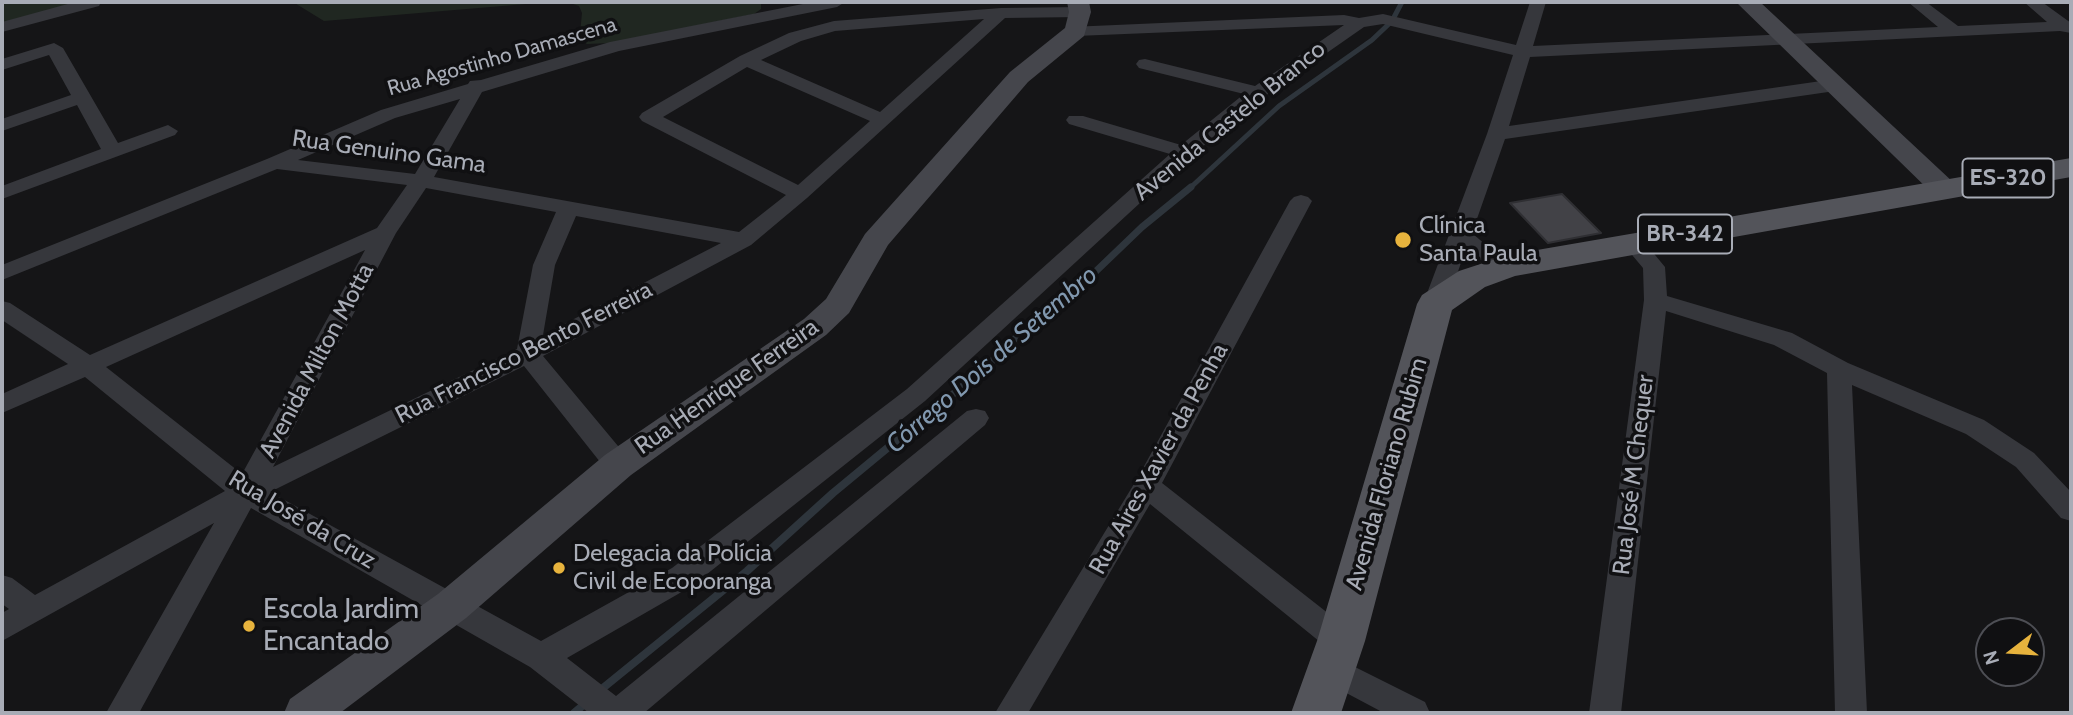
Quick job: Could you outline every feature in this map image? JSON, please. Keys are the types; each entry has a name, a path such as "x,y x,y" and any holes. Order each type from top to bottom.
{"main road":[{"name":"ES-320","path":"1944,189 2071,167"},
{"name":"BR-342","path":"1435,304 1472,279 1508,266 1944,189"},
{"name":"Avenida Floriano Rubim","path":"1316,713 1336,655 1435,304"}],"street":[{"path":"2,27 93,2"},
{"name":"Rua Agostinho Damascena","path":"275,163 388,114 477,85 616,46 833,2"},
{"name":"Avenida Floriano Rubim","path":"1435,304 1497,134 1538,2"},
{"path":"1747,2 1944,189"},
{"path":"1916,2 1952,30"},
{"path":"2032,2 2066,28"},
{"path":"800,194 649,117 746,60 795,37 834,26 1001,13 1344,20 1359,23 1383,19 1523,52 1952,30 2066,28"},
{"name":"Rua Francisco Bento Ferreira","path":"2,628 246,492 528,354 744,240 800,194 1001,13"},
{"name":"Rua Henrique Ferreira","path":"306,713 452,607 618,464 815,327 838,306 885,230 1019,77 1078,15"},
{"name":"Avenida Castelo Branco","path":"541,657 682,577 916,395 1184,152 1258,92 1359,23"},
{"path":"2,65 54,48 113,152"},
{"path":"746,60 881,119"},
{"path":"1145,64 1258,92"},
{"name":"Avenida Milton Motta","path":"122,713 246,492 385,233 421,181 477,85"},
{"path":"1497,134 1835,85"},
{"path":"2,125 82,97"},
{"path":"1076,120 1184,152"},
{"path":"2,193 168,131"},
{"name":"Rua Genuino Gama","path":"2,273 275,163 421,181 744,240"},
{"name":"Rua Aires Xavier da Penha","path":"1011,713 1147,486 1301,201"},
{"path":"569,208 544,265 528,354 618,464"},
{"path":"2,404 385,233"},
{"path":"1460,234 1479,251 1508,266"},
{"name":"Rua José M Chequer","path":"1605,713 1656,300 1654,267 1633,243"},
{"path":"1656,300 1783,340 1839,369 1975,427 2025,460 2071,510"},
{"name":"Rua José da Cruz","path":"2,309 87,365 246,492 541,657 613,713"},
{"path":"1839,369 1851,713"},
{"path":"620,713 976,418"},
{"path":"1147,486 1336,655 1414,713"},
{"path":"2,587 33,611"}],"shaded area":[{"path":"2,2 90,2 2,25"},
{"path":"293,2 550,2 324,21"},
{"path":"567,2 761,2 761,9 754,14 611,43 587,44 582,41 580,34 582,13 579,6"}],"building":[{"path":"1562,194 1601,233 1548,243 1510,203"}],"waterway":[{"name":"Córrego Dois de Setembro","path":"1190,188 1279,106 1372,40 1392,21 1402,2"},
{"name":"Córrego Dois de Setembro","path":"918,423 988,365 1047,307 1092,275 1142,227 1191,187"},
{"name":"Córrego Dois de Setembro","path":"598,692 747,571 833,493 920,421"},
{"name":"Córrego Dois de Setembro","path":"574,713 587,702"}],"place":[{"name":"Clínica Santa Paula","path":"1403,240"},
{"name":"Delegacia da Polícia Civil de Ecoporanga","path":"559,568"},
{"name":"Escola Jardim Encantado","path":"249,626"}]}
